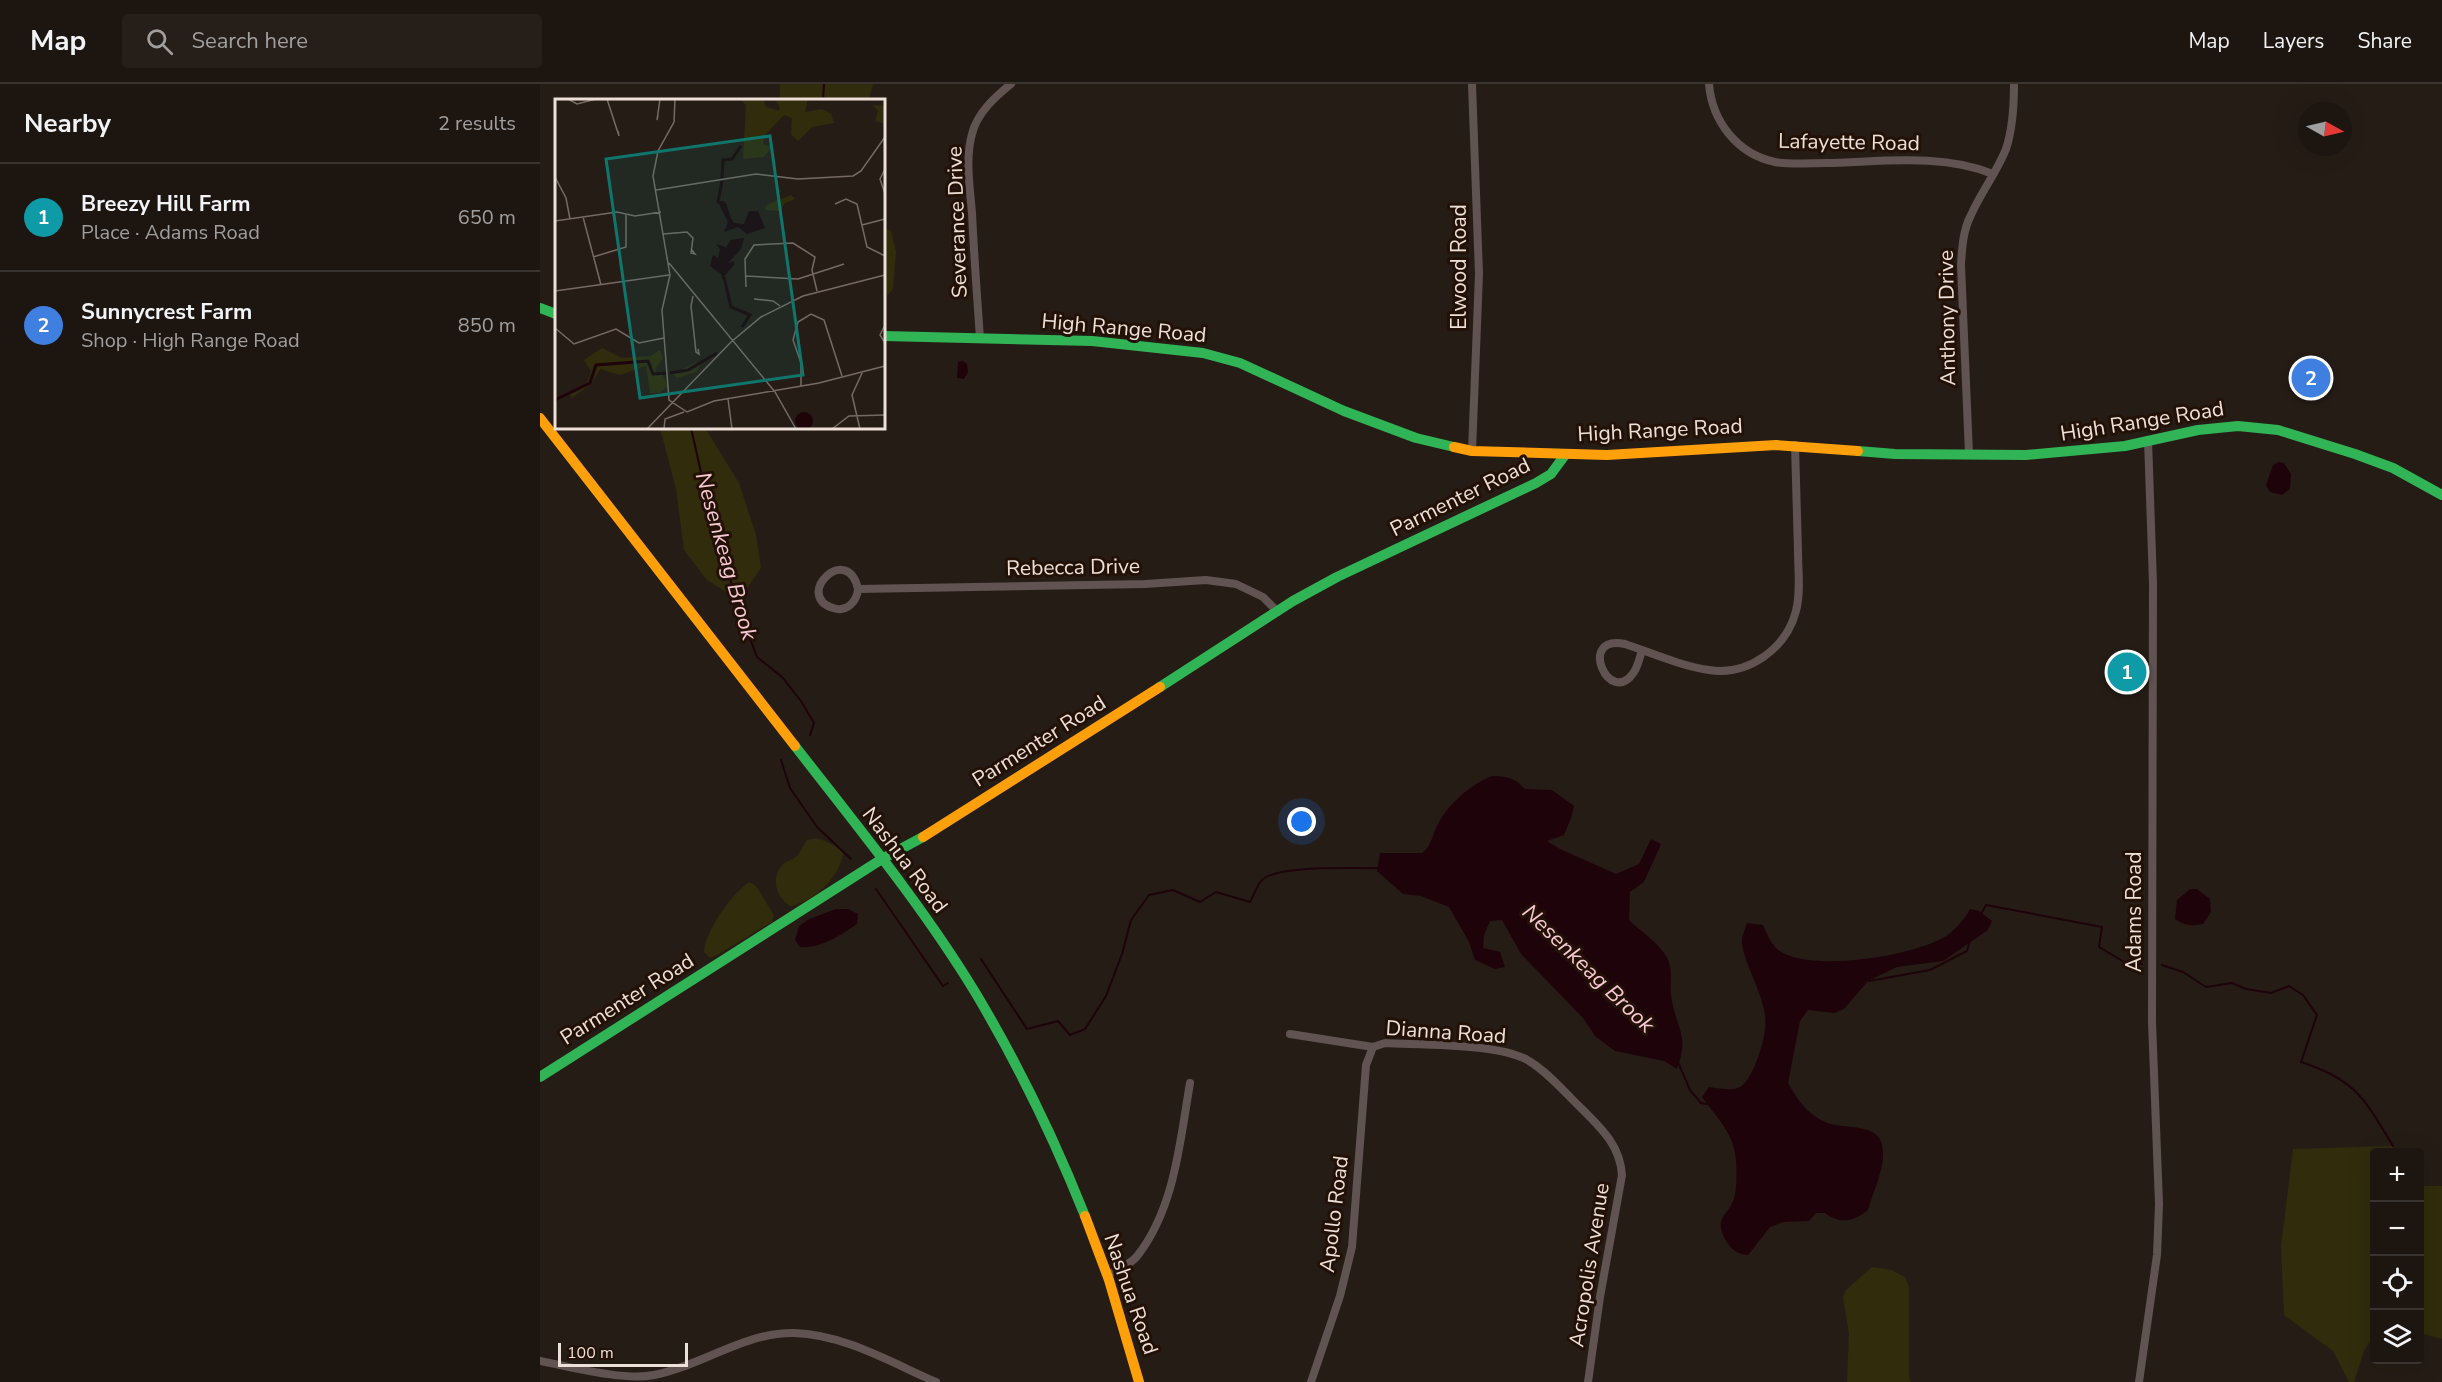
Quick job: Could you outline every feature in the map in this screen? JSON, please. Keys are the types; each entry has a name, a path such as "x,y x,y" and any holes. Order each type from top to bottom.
{"street":[{"name":"Severance Drive","path":"980,338 969,176 970,142 981,115 1011,84"},
{"name":"Elwood Road","path":"1472,84 1479,274 1472,451"},
{"name":"Lafayette Road","path":"1709,84 1714,111 1728,134 1762,158 1789,163 1942,161 1968,165 1994,174"},
{"name":"Anthony Drive","path":"1969,454 1961,265 1963,244 1971,214 2005,151 2011,132 2014,84"},
{"path":"540,308 555,314"},
{"name":"High Range Road","path":"885,336 1092,341 1203,353 1240,363 1344,411 1416,438 1472,451 1624,455 1756,445 1795,446 1864,453 2075,452 2125,446 2218,427 2243,426 2278,430 2355,454 2393,468 2442,495"},
{"name":"Nashua Road","path":"540,418 882,859 949,952 1005,1046 1059,1156 1107,1275 1139,1382"},
{"name":"Adams Road","path":"2139,1382 2157,1255 2159,1214 2152,1022 2153,584 2148,440"},
{"path":"1642,650 1636,670 1627,679 1621,681 1609,679 1601,669 1600,657 1603,651 1613,644 1625,644 1696,667 1722,671 1748,666 1770,652 1779,643 1793,621 1799,596 1795,446"},
{"name":"Parmenter Road","path":"540,1077 882,859 941,826 1278,612 1337,577 1544,479 1551,474 1565,455"},
{"path":"836,570 854,577 858,589 854,601 844,609 831,608 826,605 819,594 821,581 836,570"},
{"name":"Rebecca Drive","path":"858,589 1145,584 1206,580 1236,584 1263,597 1278,612"},
{"name":"Dianna Road","path":"1290,1034 1373,1047 1385,1043 1470,1048 1500,1050 1519,1056 1537,1066 1603,1130 1619,1155"},
{"name":"Apollo Road","path":"1311,1382 1340,1296 1352,1246 1366,1065 1373,1047"},
{"path":"1107,1275 1137,1257 1153,1230 1172,1186 1190,1083"},
{"name":"Acropolis Avenue","path":"1588,1382 1600,1297 1622,1175 1619,1155"},
{"path":"540,1362 621,1375 651,1376 670,1372 765,1336 796,1333 826,1337 845,1343 936,1382"}],"shaded area":[{"path":"780,84 873,84 869,99 780,99"},
{"path":"885,229 891,230 896,252 893,289 885,298"},
{"path":"660,429 706,429 739,483 756,535 761,568 747,588 732,596 707,580 684,550 676,489"},
{"path":"816,838 824,840 843,853 841,862 831,879 817,894 799,904 790,906 781,897 776,886 779,869 797,855 807,840"},
{"path":"750,882 756,886 774,915 772,922 710,958 704,952 714,924 728,903"},
{"path":"2393,1146 2394,1148 2370,1148 2370,1341 2364,1351 2354,1382 2349,1382 2333,1351 2284,1315 2281,1246 2293,1149"},
{"path":"2424,1186 2442,1186 2442,1339 2424,1334"},
{"path":"1872,1267 1891,1270 1905,1277 1909,1287 1909,1375 1911,1382 1847,1382 1849,1334 1843,1297 1846,1290"}],"water":[{"path":"963,361 967,364 968,372 964,379 957,378 958,362"},
{"path":"2279,462 2284,463 2291,474 2290,489 2282,495 2270,492 2266,485 2273,465"},
{"path":"1492,776 1510,778 1525,789 1552,790 1574,806 1564,835 1547,841 1616,874 1639,864 1651,839 1661,844 1644,882 1630,892 1629,920 1658,946 1669,962 1671,995 1682,1041 1677,1069 1664,1061 1615,1051 1595,1036 1583,1018 1521,954 1502,920 1490,921 1484,935 1483,948 1500,952 1505,967 1495,969 1475,960 1469,942 1449,907 1421,896 1403,894 1377,871 1380,853 1422,853 1430,843 1443,816 1454,802 1468,790"},
{"path":"2190,889 2197,889 2210,899 2211,912 2203,924 2189,925 2175,919 2177,900"},
{"path":"836,909 848,909 858,914 857,924 823,944 800,947 795,940 799,926 809,919"},
{"path":"1970,909 1979,911 1992,921 1988,930 1943,961 1897,967 1868,981 1844,1009 1834,1013 1808,1010 1800,1021 1788,1083 1795,1095 1803,1106 1825,1122 1870,1131 1877,1135 1881,1142 1882,1166 1868,1210 1858,1217 1847,1220 1836,1219 1825,1213 1816,1213 1809,1221 1783,1222 1770,1227 1748,1255 1735,1251 1726,1241 1721,1221 1735,1195 1735,1153 1726,1131 1702,1097 1709,1087 1732,1089 1738,1088 1747,1081 1763,1041 1765,1022 1763,1007 1742,941 1747,923 1763,925 1777,949 1791,956 1835,961 1887,955 1931,943 1953,931"}],"waterway":[{"name":"Nesenkeag Brook","path":"823,99 824,84"},
{"name":"Nesenkeag Brook","path":"691,429 705,490 738,607 757,657 782,677 801,701 814,723 810,735"},
{"name":"Nesenkeag Brook","path":"781,760 790,788 817,827 851,859"},
{"name":"Nesenkeag Brook","path":"981,959 1027,1029 1058,1021 1070,1035 1085,1029 1106,996 1122,954 1131,920 1149,895 1173,890 1200,902 1216,892 1250,902 1261,881 1282,872 1316,868 1378,868"},
{"name":"Nesenkeag Brook","path":"876,889 943,986 948,983"},
{"name":"Nesenkeag Brook","path":"1980,916 1986,905 2102,927 2099,947 2124,962 2142,964"},
{"name":"Nesenkeag Brook","path":"1869,981 1930,970 1967,951 1970,940"},
{"name":"Nesenkeag Brook","path":"2162,965 2183,972 2206,987 2232,983 2246,989 2271,993 2289,986 2303,995 2317,1015 2301,1062 2334,1076 2357,1093 2366,1103 2393,1146"},
{"name":"Nesenkeag Brook","path":"1678,1062 1690,1090 1701,1103 1707,1104"}],"traffic: fast":[{"path":"540,308 555,314"},
{"path":"885,336 1092,341 1203,353 1240,363 1344,411 1416,438 1454,447"},
{"path":"1858,451 1895,454 2026,455 2125,446 2198,430 2238,426 2278,430 2355,454 2393,468 2442,495"},
{"path":"1160,687 1293,601 1337,577 1536,483 1551,474 1565,455"},
{"path":"795,746 911,897 975,992 1034,1102 1085,1216"},
{"path":"540,1077 882,859 923,837"}],"traffic: slow":[{"path":"540,418 795,746"},
{"path":"1454,447 1472,451 1607,455 1776,445 1858,451"},
{"path":"923,837 1160,687"},
{"path":"1085,1216 1109,1280 1139,1382"}],"place":[{"name":"Sunnycrest Farm","path":"2311,378"},
{"name":"Breezy Hill Farm","path":"2127,672"}]}
